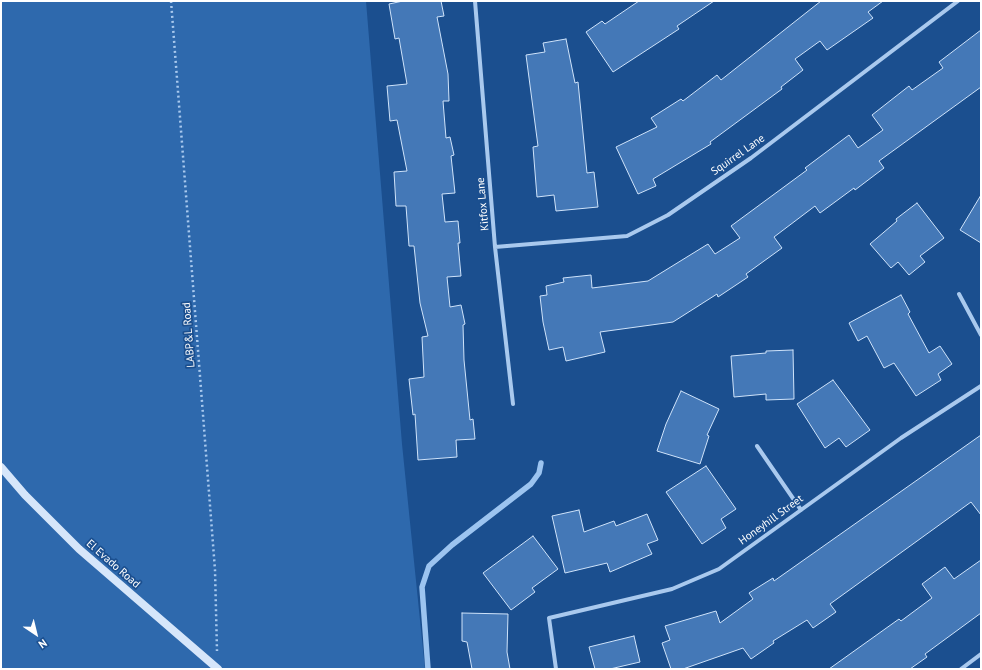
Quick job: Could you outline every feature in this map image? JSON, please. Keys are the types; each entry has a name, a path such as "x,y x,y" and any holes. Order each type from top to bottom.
{"main road":[{"name":"El Evado Road","path":"1,467 25,495 79,549 218,669"}],"street":[{"name":"Kitfox Lane","path":"475,1 496,247 513,404"},
{"name":"Squirrel Lane","path":"496,247 627,236 668,215 751,158 958,1"},
{"path":"959,294 981,335"},
{"name":"Honeyhill Street","path":"556,669 549,618 672,589 719,569 900,438 981,386"},
{"path":"757,446 801,510"},
{"path":"961,669 981,654"}],"path":[{"name":"LABP&L Road","path":"171,1 215,570 218,669"}],"shaded area":[{"path":"1,1 366,1 402,444 425,669 1,669"}],"building":[{"path":"403,1 441,1 444,16 437,17 448,74 449,101 443,101 446,138 450,137 454,155 451,156 455,193 442,194 445,222 458,221 461,276 447,277 450,307 461,305 465,324 463,325 464,360 470,420 473,419 475,439 456,440 457,457 418,460 415,414 413,415 409,379 424,377 422,337 428,336 420,303 414,246 409,246 406,206 396,206 394,172 407,171 397,120 390,121 387,86 407,84 399,38 395,39 389,4"},
{"path":"639,1 714,1 677,26 679,29 613,72 586,32 602,21 605,24"},
{"path":"821,1 883,1 868,12 873,18 827,50 820,41 795,59 803,70 781,87 782,89 710,142 711,144 653,179 656,186 638,194 616,147 657,127 651,118 681,99 683,101 717,75 721,80"},
{"path":"981,30 981,87 879,161 884,168 855,190 854,188 820,213 815,206 774,237 782,248 746,274 748,277 718,297 717,294 673,322 600,332 605,352 566,361 563,347 549,350 543,322 540,296 547,295 546,286 564,282 563,278 591,275 592,288 648,281 708,244 715,254 740,238 731,226 807,170 805,168 849,135 858,148 883,130 872,115 909,86 912,90 943,68 939,62"},
{"path":"566,39 575,83 578,82 587,173 594,172 598,207 556,211 554,195 537,197 533,147 538,146 526,55 545,52 543,43"},
{"path":"981,195 981,243 960,230"},
{"path":"917,203 944,238 920,256 925,262 909,275 898,262 891,268 870,244 897,221 896,219"},
{"path":"901,295 910,312 908,314 929,353 940,346 952,364 938,374 941,380 916,396 894,363 884,368 867,336 858,341 849,323"},
{"path":"793,350 794,399 766,400 766,394 734,397 731,356 766,353 766,351"},
{"path":"833,380 870,430 846,447 839,438 825,448 797,404"},
{"path":"681,391 719,409 707,435 709,436 700,464 657,451 666,424"},
{"path":"981,435 981,515 971,502 830,604 836,612 813,628 807,620 773,641 774,643 751,659 743,648 683,669 671,669 662,643 670,640 665,626 716,611 720,623 753,599 749,593 773,578 774,581"},
{"path":"706,466 736,509 721,519 726,528 702,544 666,492"},
{"path":"579,510 584,532 614,521 616,526 647,514 658,540 647,544 652,554 610,572 607,563 565,573 552,516"},
{"path":"533,536 558,569 532,588 535,592 511,610 483,573"},
{"path":"981,560 981,613 925,654 927,657 910,669 829,669 899,619 901,621 932,598 922,584 945,567 954,579"},
{"path":"462,613 508,614 507,652 510,669 472,669 467,642 462,641"},
{"path":"634,636 640,662 610,669 595,669 589,647"}],"waterway":[{"path":"428,669 422,587 429,566 452,545 531,484 539,473 541,463"}]}
